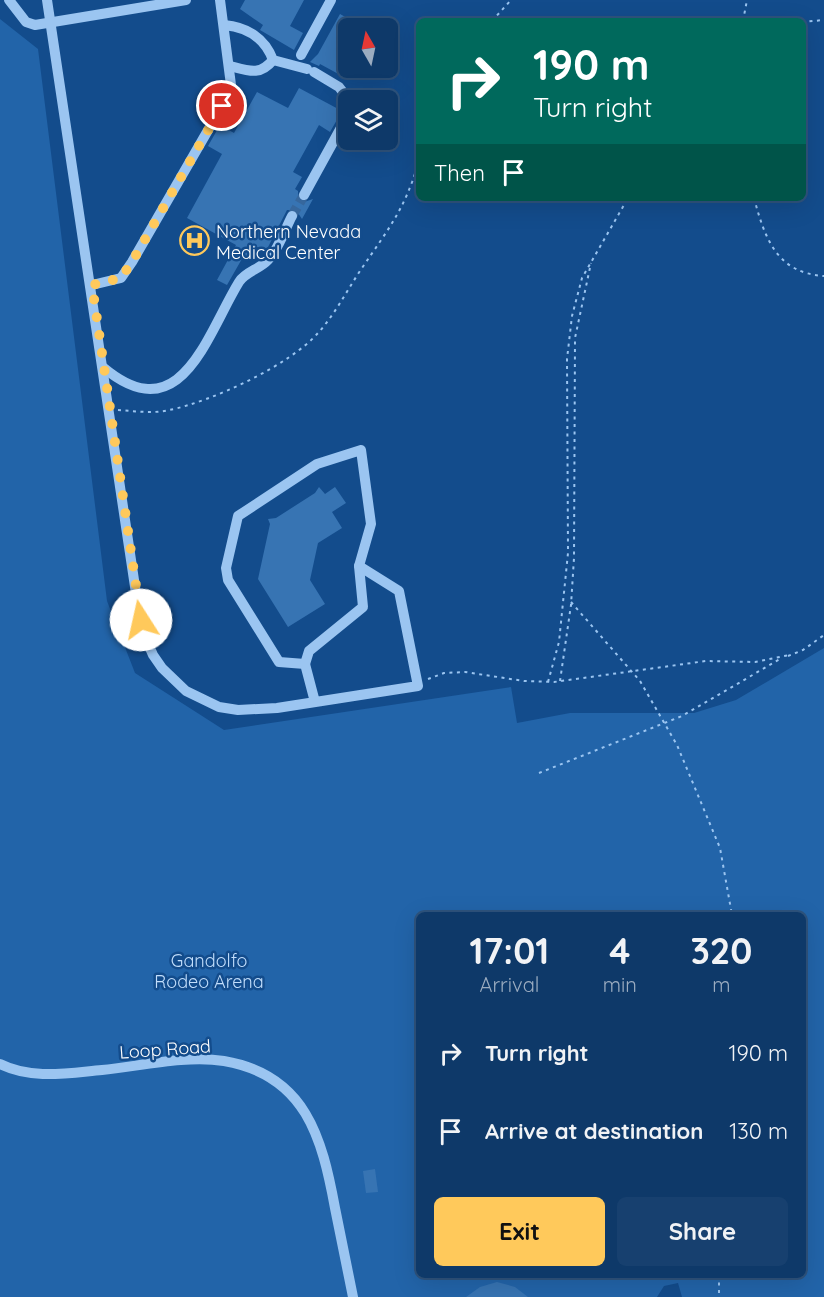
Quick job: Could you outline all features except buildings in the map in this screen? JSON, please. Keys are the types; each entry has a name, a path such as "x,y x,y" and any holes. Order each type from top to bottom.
{"street":[{"path":"9,0 26,22 35,25 186,0"},
{"path":"47,0 141,620 146,639 162,668 186,691 219,707 257,711 418,686 399,591 359,566"},
{"path":"92,285 121,278 222,106 231,85 220,0"},
{"path":"297,61 330,0"},
{"path":"224,25 237,26 256,36 267,45 273,60"},
{"path":"273,60 297,61 341,90"},
{"path":"230,66 254,73 266,69 273,60"},
{"path":"304,195 338,133"},
{"path":"104,368 119,381 136,388 152,390 178,381 199,355 241,279 268,260 292,216"},
{"path":"305,664 279,662 228,580 226,568 237,516 317,464 362,450 371,524 359,566 363,607 309,651 305,664 315,702"},
{"name":"Loop Road","path":"0,1064 10,1069 39,1075 204,1060 249,1068 275,1081 297,1100 312,1124 324,1152 352,1297"}],"path":[{"path":"495,18 511,0"},
{"path":"744,18 747,0"},
{"path":"806,22 824,20"},
{"path":"110,409 152,412 178,408 249,379 297,353 327,323 387,235 402,209 416,170"},
{"path":"548,682 559,642 567,564 568,337 577,295 591,260 626,201"},
{"path":"755,201 767,235 785,263 797,272 824,276"},
{"path":"560,681 571,602 575,338 591,260"},
{"path":"571,602 633,671 665,722 715,833 731,912"},
{"path":"539,773 697,708 772,662 803,650 824,635"},
{"path":"418,686 432,677 455,672 548,682 717,660 765,661 789,655"},
{"path":"718,1278 719,1297"}],"green space":[{"name":"Gandolfo Rodeo Arena","path":"0,19 38,49 107,601 135,673 224,730 511,687 517,723 570,713 694,713 736,700 824,648 824,1297 682,1297 678,1283 664,1286 657,1297 0,1297"}],"tunnel":[{"path":"292,216 304,195"}],"place":[{"name":"Northern Nevada Medical Center","path":"195,241"}],"route":[{"path":"141,620 92,285 121,278 222,106"}]}
